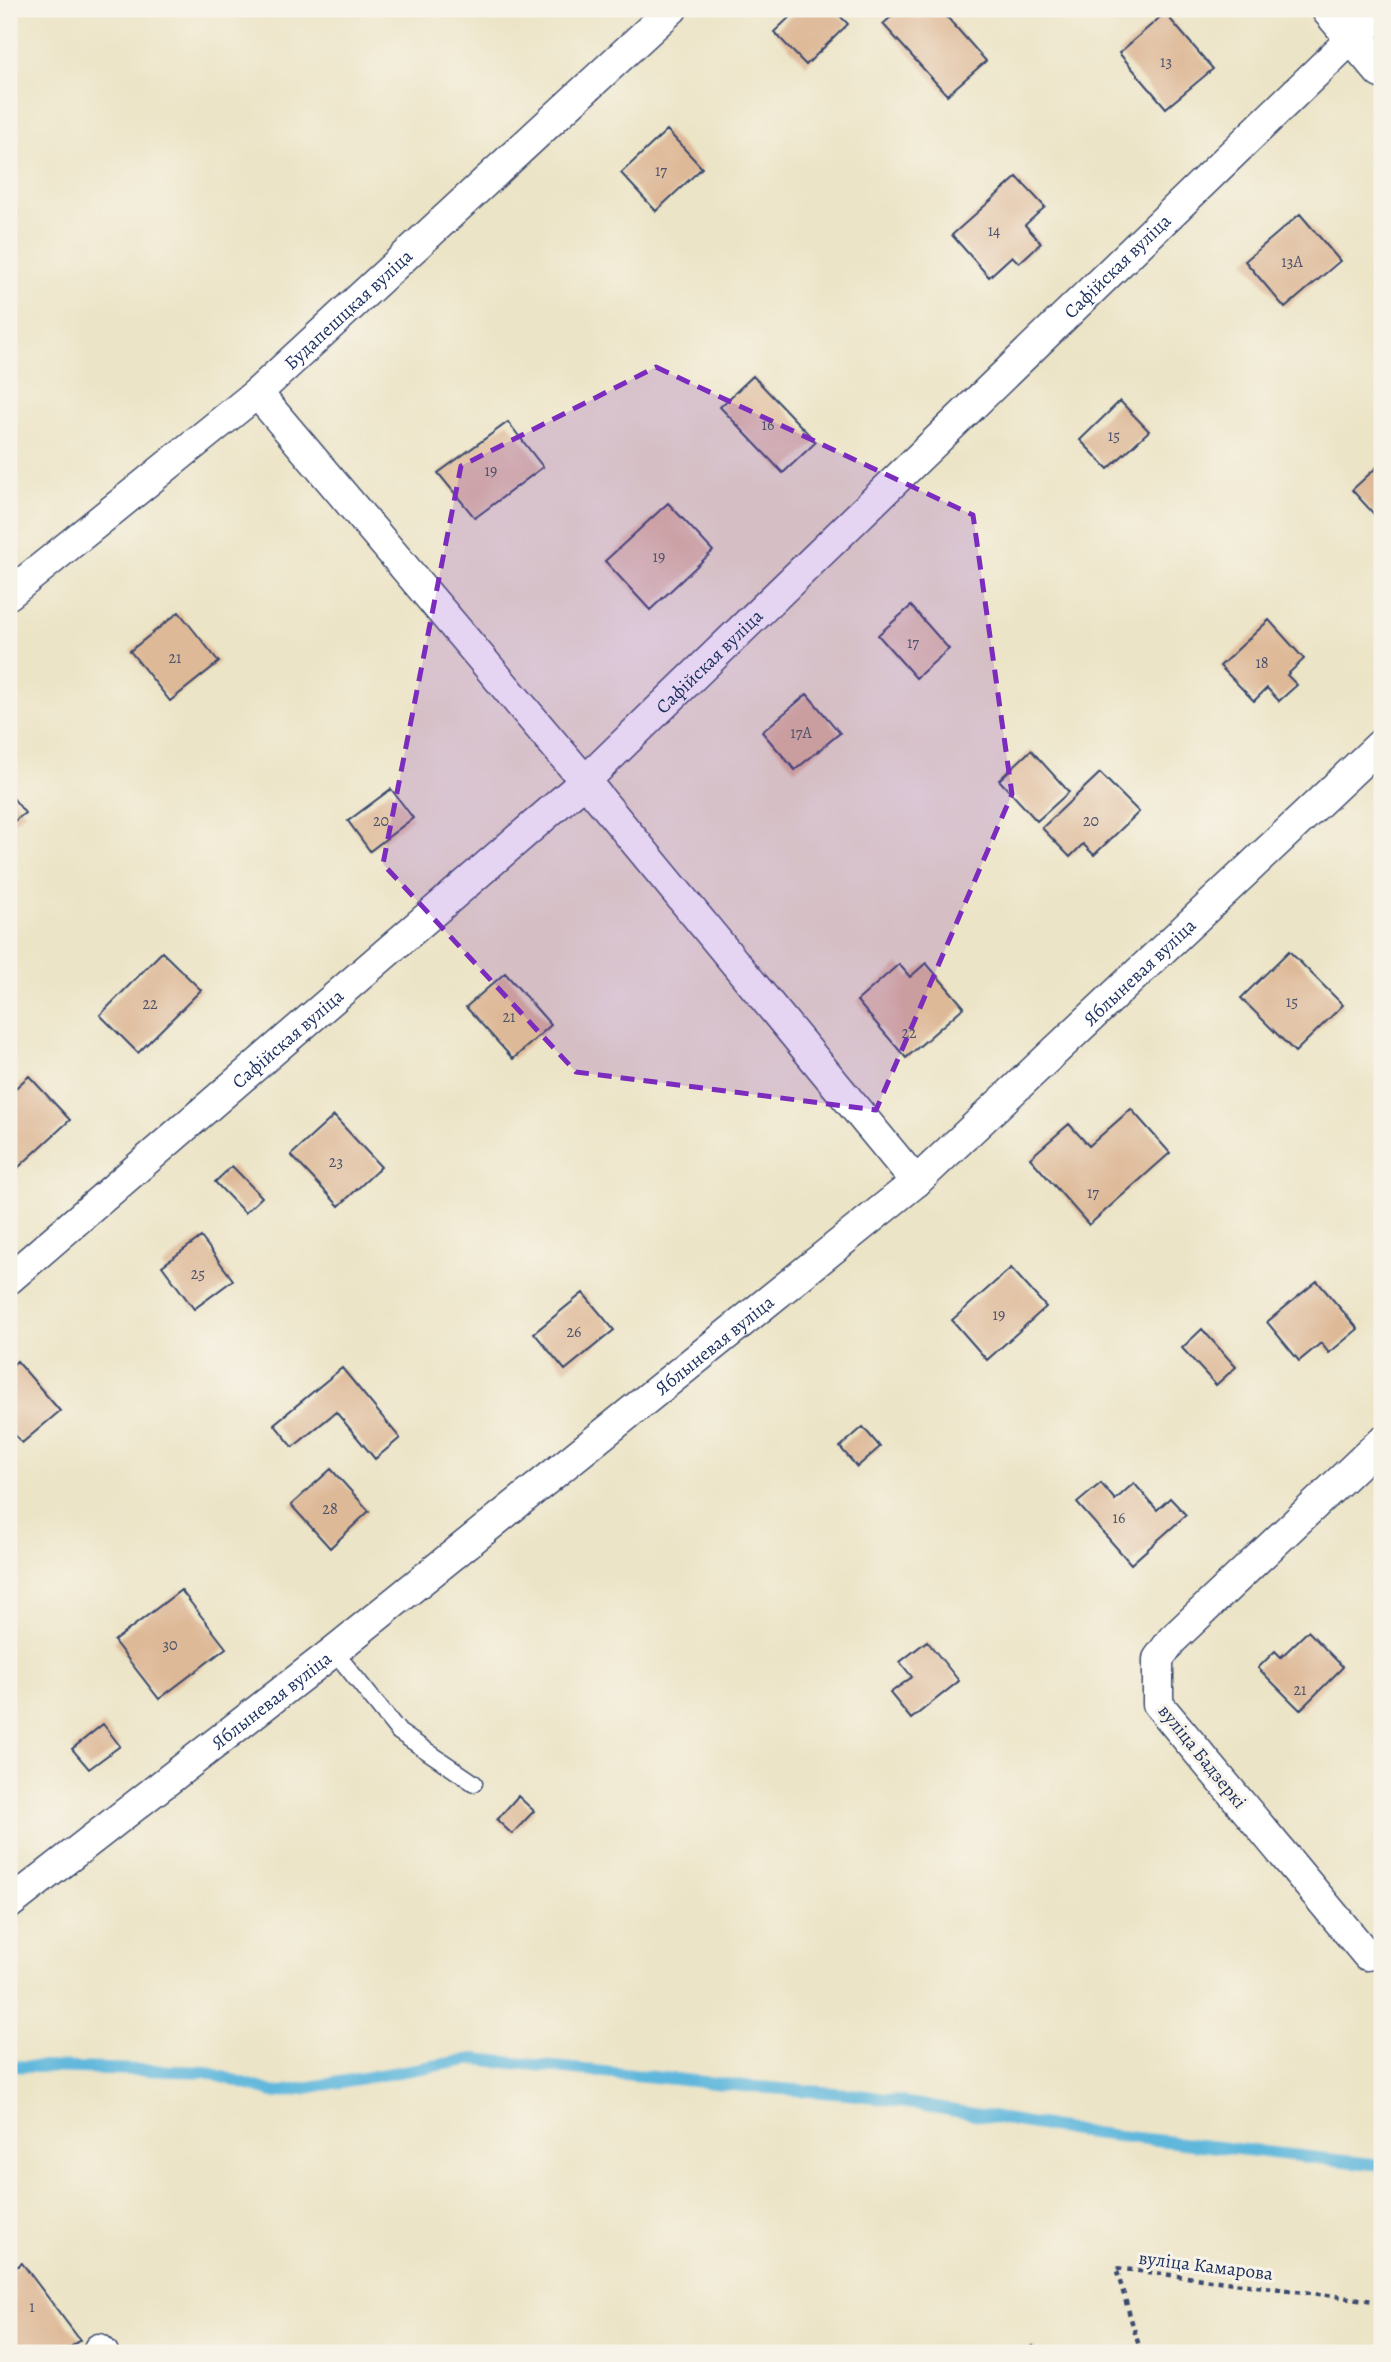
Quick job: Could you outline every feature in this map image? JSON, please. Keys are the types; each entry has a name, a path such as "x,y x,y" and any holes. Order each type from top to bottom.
{"street":[{"name":"Будапешцкая вуліца","path":"9,594 257,393 672,9"},
{"path":"1330,9 1382,70"},
{"name":"Сафійская вуліца","path":"9,1279 585,781 1353,37 1382,14"},
{"path":"257,393 585,781 916,1182"},
{"name":"Яблыневая вуліца","path":"9,1904 334,1651 916,1182 1382,743"},
{"name":"вуліца Бадзеркі","path":"1367,1955 1158,1704 1158,1659 1172,1640 1382,1441"}],"lane":[{"path":"334,1651 400,1732 474,1783"}],"path":[{"name":"вуліца Камарова","path":"1141,2353 1115,2267 1382,2302"}],"highlighted area":[{"path":"656,367 973,515 1012,794 876,1110 576,1072 383,864 461,466"}],"building":[{"path":"798,9 833,9 848,24 806,65 774,32"},
{"path":"900,9 940,9 986,61 947,95 883,24"},
{"path":"1165,13 1213,69 1166,108 1119,53"},
{"path":"667,130 702,168 656,211 621,173"},
{"path":"1017,177 1045,207 1025,225 1041,243 1019,263 1012,256 989,277 952,235"},
{"path":"1300,214 1340,261 1285,308 1245,261"},
{"path":"753,376 816,442 783,473 720,407"},
{"path":"1120,401 1149,431 1108,469 1080,440"},
{"path":"508,422 543,467 475,518 438,473"},
{"path":"1377,467 1382,472 1382,523 1352,490"},
{"path":"668,503 713,551 650,610 605,561"},
{"path":"911,606 949,649 916,678 878,635"},
{"path":"179,612 219,662 170,701 130,651"},
{"path":"1269,620 1304,659 1287,675 1297,685 1279,701 1267,688 1254,701 1220,666"},
{"path":"807,694 840,733 795,770 762,732"},
{"path":"1031,750 1069,792 1037,821 999,780"},
{"path":"1100,773 1139,812 1094,855 1083,844 1070,857 1042,828"},
{"path":"391,789 413,818 370,851 348,821"},
{"path":"9,793 25,813 9,825"},
{"path":"1289,951 1343,1005 1295,1052 1241,998"},
{"path":"162,952 201,990 138,1053 100,1015"},
{"path":"926,963 964,1007 906,1058 857,1001 899,964 910,977"},
{"path":"505,973 551,1025 513,1059 466,1007"},
{"path":"29,1076 70,1120 9,1176 9,1094"},
{"path":"1131,1109 1170,1153 1089,1225 1030,1158 1069,1124 1089,1146"},
{"path":"334,1116 381,1167 339,1206 291,1155"},
{"path":"232,1166 262,1197 245,1213 215,1182"},
{"path":"201,1237 233,1280 194,1309 162,1266"},
{"path":"1011,1268 1046,1307 987,1360 952,1320"},
{"path":"1317,1281 1358,1329 1329,1353 1321,1343 1299,1361 1267,1322"},
{"path":"583,1293 614,1330 565,1370 534,1333"},
{"path":"1202,1329 1236,1367 1216,1385 1182,1348"},
{"path":"17,1361 60,1411 22,1443 9,1428 9,1368"},
{"path":"342,1368 400,1438 375,1459 336,1412 293,1447 274,1424"},
{"path":"863,1427 880,1447 857,1467 840,1447"},
{"path":"331,1469 369,1511 330,1548 291,1505"},
{"path":"1101,1483 1115,1500 1134,1483 1157,1510 1170,1498 1186,1515 1131,1564 1077,1503"},
{"path":"181,1590 226,1648 159,1699 114,1641"},
{"path":"1308,1631 1343,1667 1300,1710 1258,1668 1275,1651 1281,1657"},
{"path":"927,1641 959,1681 911,1719 890,1693 912,1677 900,1662"},
{"path":"103,1724 120,1746 89,1769 72,1749"},
{"path":"518,1796 534,1811 512,1834 497,1820"},
{"path":"22,2263 80,2340 63,2353 9,2353 9,2273"},
{"path":"1033,2346 1038,2353 1024,2353"}],"waterway":[{"path":"9,2066 206,2072 276,2093 474,2059 860,2095 1082,2132 1382,2165"}]}
